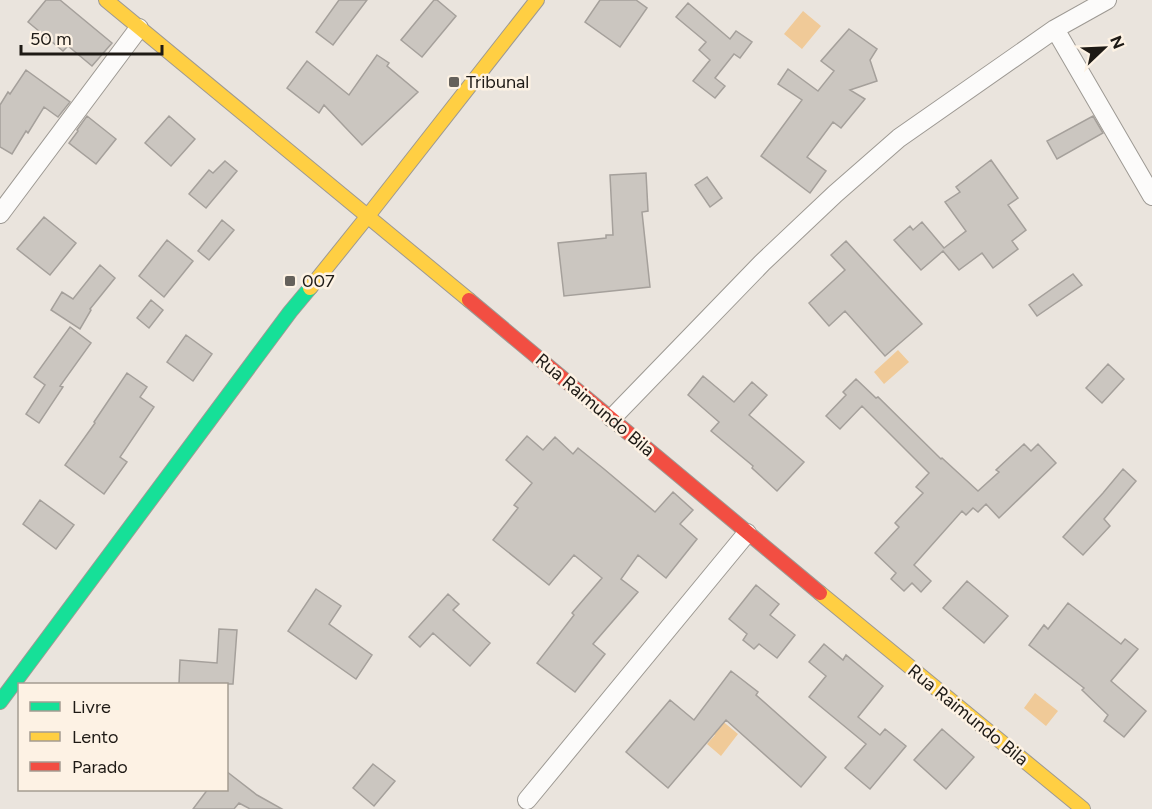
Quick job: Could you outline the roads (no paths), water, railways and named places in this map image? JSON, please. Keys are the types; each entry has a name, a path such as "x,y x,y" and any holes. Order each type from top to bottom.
{"street":[{"name":"Rua Raimundo Bila","path":"106,0 1083,809"},
{"path":"0,702 290,312 537,0"},
{"path":"612,418 762,263 899,138 1055,29 1107,0"},
{"path":"0,214 139,28"},
{"path":"1055,29 1152,196"},
{"path":"527,800 747,533"}],"place":[{"name":"Tribunal","path":"454,82"},
{"name":"007","path":"290,281"}]}
